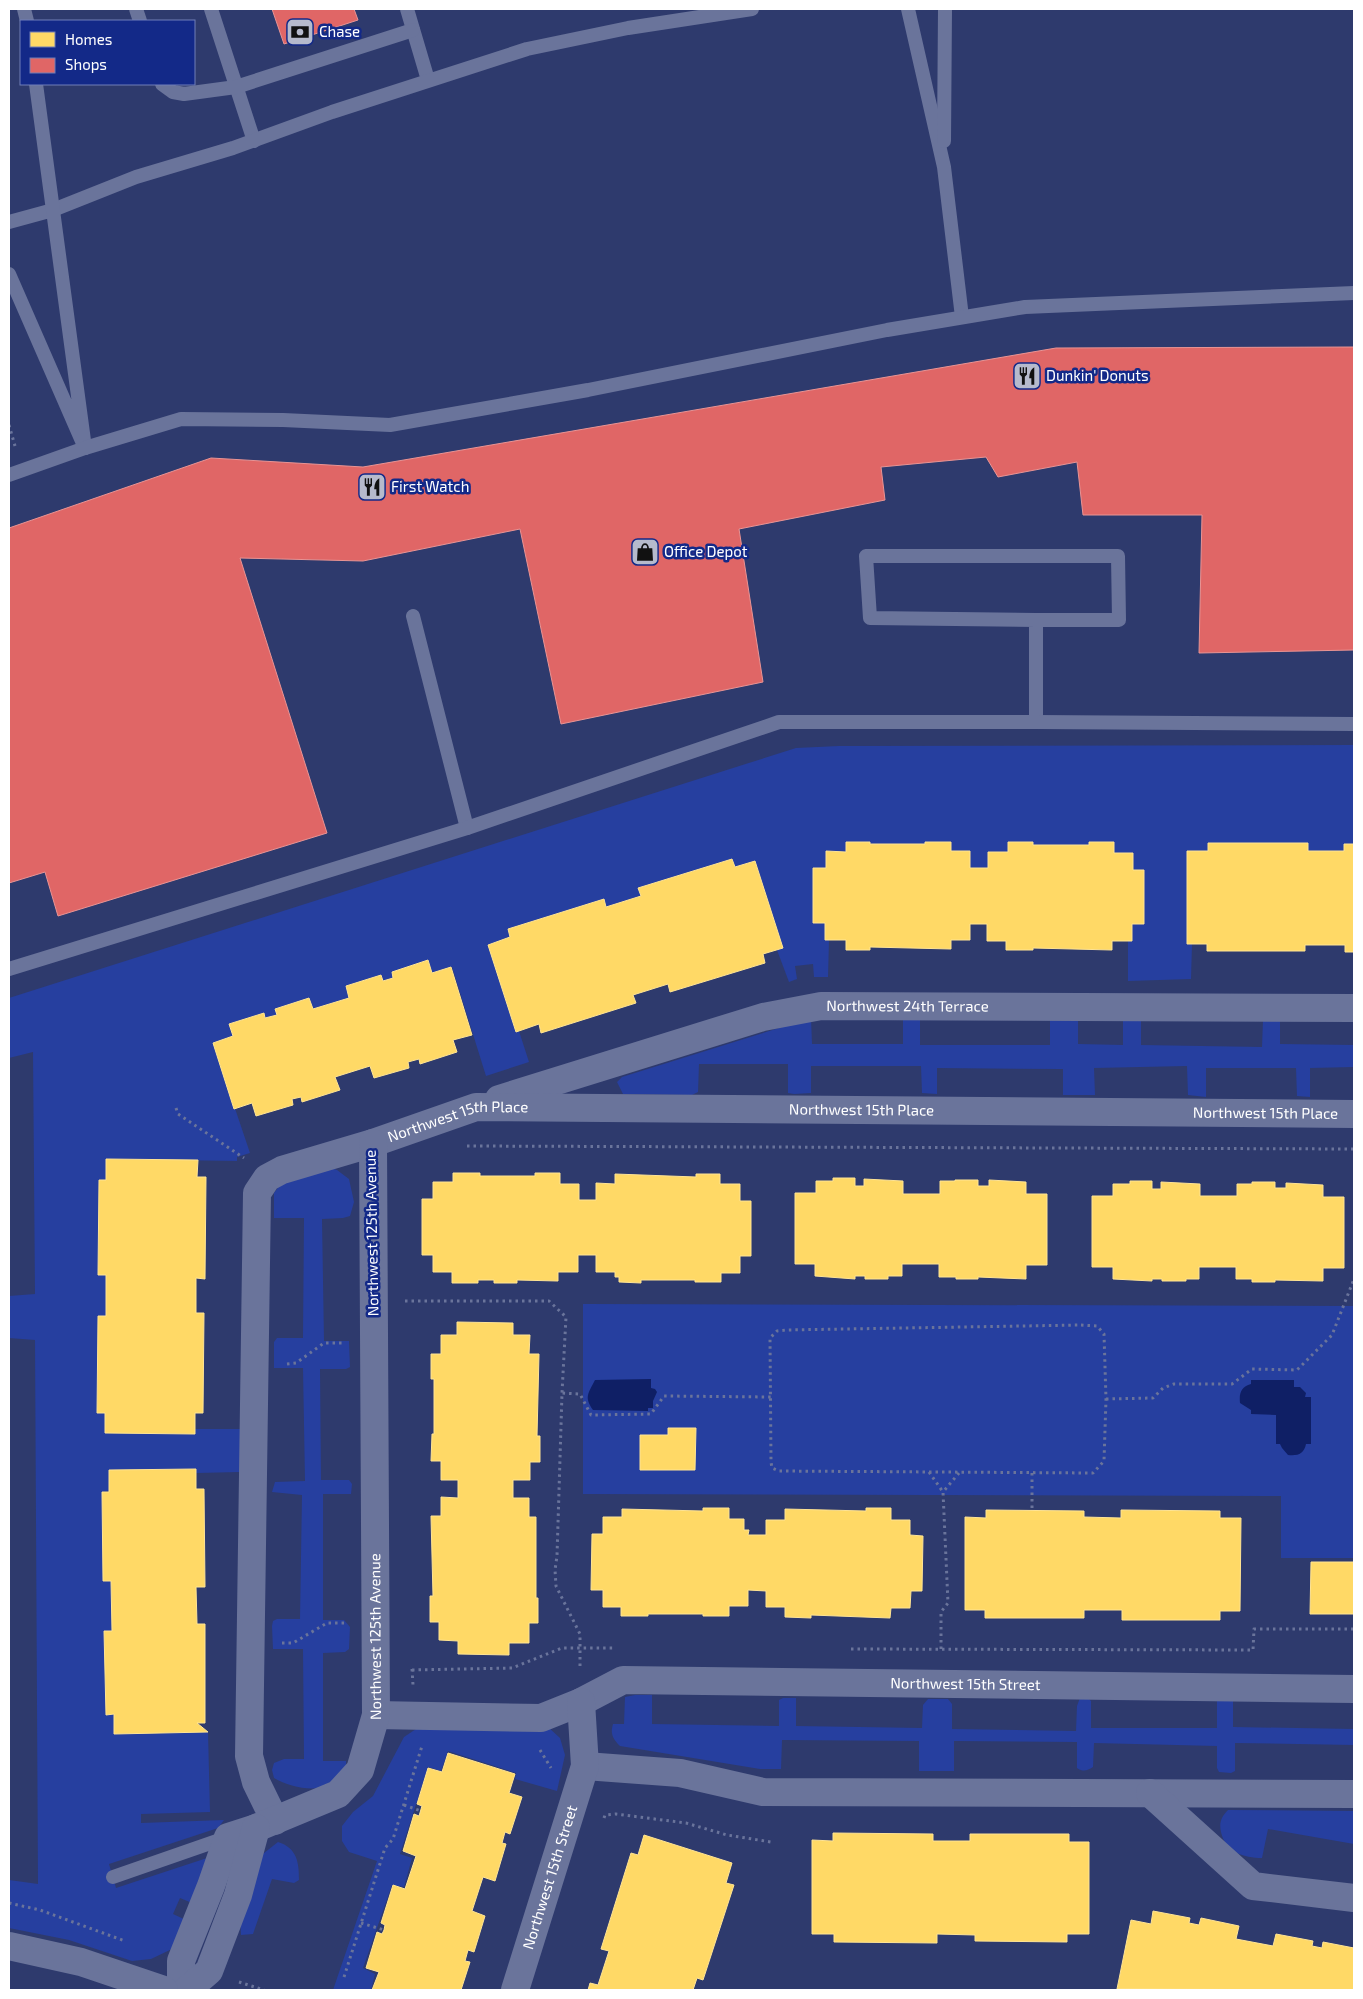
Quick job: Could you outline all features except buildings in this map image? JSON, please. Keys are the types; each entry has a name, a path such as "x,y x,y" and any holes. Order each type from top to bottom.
{"street":[{"name":"Northwest 24th Terrace","path":"476,1107 763,1017 820,1006 1354,1008"},
{"name":"Northwest 15th Place","path":"373,1143 476,1107 1354,1114"},
{"name":"Northwest 125th Avenue","path":"228,1837 266,1824 338,1794 360,1770 376,1715 373,1143 273,1174"},
{"path":"187,1990 209,1971 266,1824 249,1756 257,1193 267,1178 273,1174"},
{"name":"Northwest 15th Street","path":"376,1715 541,1718 581,1702 623,1680 1354,1689"},
{"name":"Northwest 15th Street","path":"515,1990 585,1766 581,1702"},
{"path":"585,1766 680,1773 763,1792 1354,1794"},
{"path":"1150,1793 1253,1886 1354,1898"},
{"path":"181,1990 181,1961 228,1837"},
{"path":"201,1909 229,1920"},
{"path":"9,1946 81,1962 164,1990"}],"lane":[{"path":"211,9 254,141"},
{"path":"407,9 428,80"},
{"path":"9,222 52,210 136,177 254,141 332,112 527,49 628,28 752,9"},
{"path":"908,9 944,167 962,317"},
{"path":"944,167 945,9"},
{"path":"163,85 173,92 184,94 236,87 414,30"},
{"path":"36,85 85,448"},
{"path":"9,274 85,448"},
{"path":"9,475 85,448 181,419 282,420 390,425 588,390 689,368 1025,306 1354,293"},
{"path":"866,556 1118,556 1119,620 1036,620 870,618 866,556"},
{"path":"413,616 467,828"},
{"path":"1036,620 1036,722"},
{"path":"9,969 467,828 779,722 1354,724"},
{"path":"113,1877 228,1837"}],"path":[{"path":"9,425 17,450"},
{"path":"176,1108 178,1114 273,1174"},
{"path":"463,1146 1354,1149"},
{"path":"1106,1399 1153,1398 1163,1388 1174,1384 1232,1384 1252,1369 1298,1370 1332,1335 1354,1279"},
{"path":"401,1301 550,1301 566,1317 555,1570 556,1586 580,1634 581,1702"},
{"path":"1097,1326 1104,1334 1106,1399 1104,1461 1093,1473 779,1471 772,1468 771,1462 770,1338 777,1332 786,1330 1097,1326"},
{"path":"562,1394 580,1394 590,1415 651,1414 664,1396 771,1397"},
{"path":"929,1472 943,1492 948,1603 941,1612 941,1649"},
{"path":"943,1492 960,1472"},
{"path":"1032,1472 1032,1511"},
{"path":"279,1644 293,1643 327,1623 376,1624"},
{"path":"404,1805 421,1811"},
{"path":"601,1825 606,1815 616,1814 686,1824 727,1835 771,1842"},
{"path":"361,1923 384,1930"}],"shaded area":[{"path":"1354,745 1354,844 1344,844 1344,851 1308,851 1307,843 1209,843 1208,851 1187,852 1187,943 1192,944 1191,979 1128,981 1128,941 1132,941 1132,924 1144,924 1144,870 1133,870 1133,853 1114,853 1113,842 1089,842 1089,845 1033,845 1008,842 1008,852 988,852 988,868 970,868 970,852 951,851 951,842 870,844 870,842 846,842 846,852 826,852 826,868 813,868 813,923 825,923 829,940 828,977 814,977 813,964 795,966 797,979 789,982 777,950 782,948 755,861 735,867 732,859 639,888 641,896 606,907 604,899 508,929 510,937 489,945 516,1031 519,1031 529,1062 486,1076 452,967 432,973 428,960 392,972 393,978 383,981 381,975 346,986 349,998 313,1009 309,998 277,1015 265,1018 263,1013 229,1024 233,1036 213,1043 250,1153 237,1157 237,1161 107,1159 106,1180 99,1180 98,1275 106,1275 106,1316 98,1316 97,1412 105,1413 105,1433 194,1434 195,1429 240,1429 240,1472 196,1473 102,1492 103,1581 111,1581 112,1631 104,1631 106,1714 114,1714 114,1734 208,1732 210,1812 141,1814 141,1823 224,1820 218,1828 109,1864 116,1888 207,1858 192,1903 180,1898 173,1914 186,1920 174,1948 151,1959 132,1961 69,1940 9,1928 9,1880 38,1884 35,1340 9,1338 9,1296 35,1294 33,1052 9,1058 9,998 796,748 839,746"},
{"path":"1078,1017 1078,1044 1123,1045 1123,1017 1141,1018 1141,1045 1262,1047 1263,1020 1280,1020 1280,1044 1354,1045 1354,1067 1310,1068 1310,1097 1297,1096 1296,1068 1206,1068 1206,1097 1188,1095 1187,1066 1094,1068 1095,1095 1063,1095 1063,1069 937,1068 937,1094 922,1093 921,1066 811,1066 811,1093 794,1094 788,1093 788,1064 699,1064 698,1092 692,1095 623,1094 617,1082 622,1077 811,1018 812,1044 903,1044 903,1018 920,1018 920,1045 1050,1045 1050,1019"},
{"path":"322,1165 337,1170 349,1179 354,1202 350,1216 322,1219 324,1341 349,1341 350,1367 346,1369 320,1369 321,1480 349,1480 352,1484 351,1494 323,1494 323,1620 344,1620 350,1627 349,1649 345,1652 323,1653 323,1761 346,1761 346,1771 324,1787 311,1788 298,1787 280,1781 274,1778 272,1770 274,1763 284,1759 304,1759 303,1649 273,1649 272,1626 273,1621 277,1619 300,1619 302,1495 272,1492 275,1482 305,1481 303,1368 274,1368 274,1342 277,1338 303,1338 304,1218 274,1218 274,1193 286,1177"},
{"path":"583,1304 1354,1306 1354,1558 1281,1558 1281,1496 583,1494"},
{"path":"651,1379 651,1388 657,1392 653,1401 653,1408 648,1408 648,1411 593,1410 589,1402 589,1392 595,1380"},
{"path":"1251,1380 1294,1380 1294,1387 1300,1387 1306,1393 1305,1397 1311,1397 1311,1444 1306,1444 1300,1454 1288,1455 1280,1444 1276,1444 1276,1415 1251,1414 1251,1410 1240,1403 1241,1391 1251,1384"},
{"path":"1233,1693 1233,1727 1354,1729 1354,1745 1235,1743 1235,1771 1231,1773 1219,1772 1217,1768 1217,1746 1094,1743 1093,1767 1083,1770 1077,1768 1077,1742 954,1741 954,1771 919,1771 919,1741 782,1740 781,1769 760,1769 620,1746 612,1734 613,1724 624,1724 625,1697 635,1695 652,1695 652,1724 779,1726 779,1700 783,1698 796,1698 796,1726 922,1728 923,1705 928,1699 948,1699 952,1704 952,1729 1076,1731 1077,1706 1081,1695 1085,1695 1091,1701 1091,1728 1217,1728 1217,1701"},
{"path":"548,1727 560,1738 565,1755 557,1791 515,1779 516,1773 448,1751 441,1771 428,1767 400,1854 412,1858 404,1887 392,1885 363,1968 375,1974 371,1990 333,1990 377,1861 349,1852 342,1841 342,1826 353,1812 373,1796 404,1737 416,1729"},
{"path":"1228,1810 1354,1811 1354,1844 1268,1829 1262,1858 1249,1857 1231,1849 1223,1839 1220,1826 1221,1820"},
{"path":"278,1842 289,1848 296,1856 299,1880 294,1883 272,1879 253,1934 241,1935 240,1917 259,1857"}],"place":[{"name":"Chase","path":"300,32"},
{"name":"Dunkin' Donuts","path":"1027,376"},
{"name":"First Watch","path":"372,487"},
{"name":"Office Depot","path":"645,552"}]}
